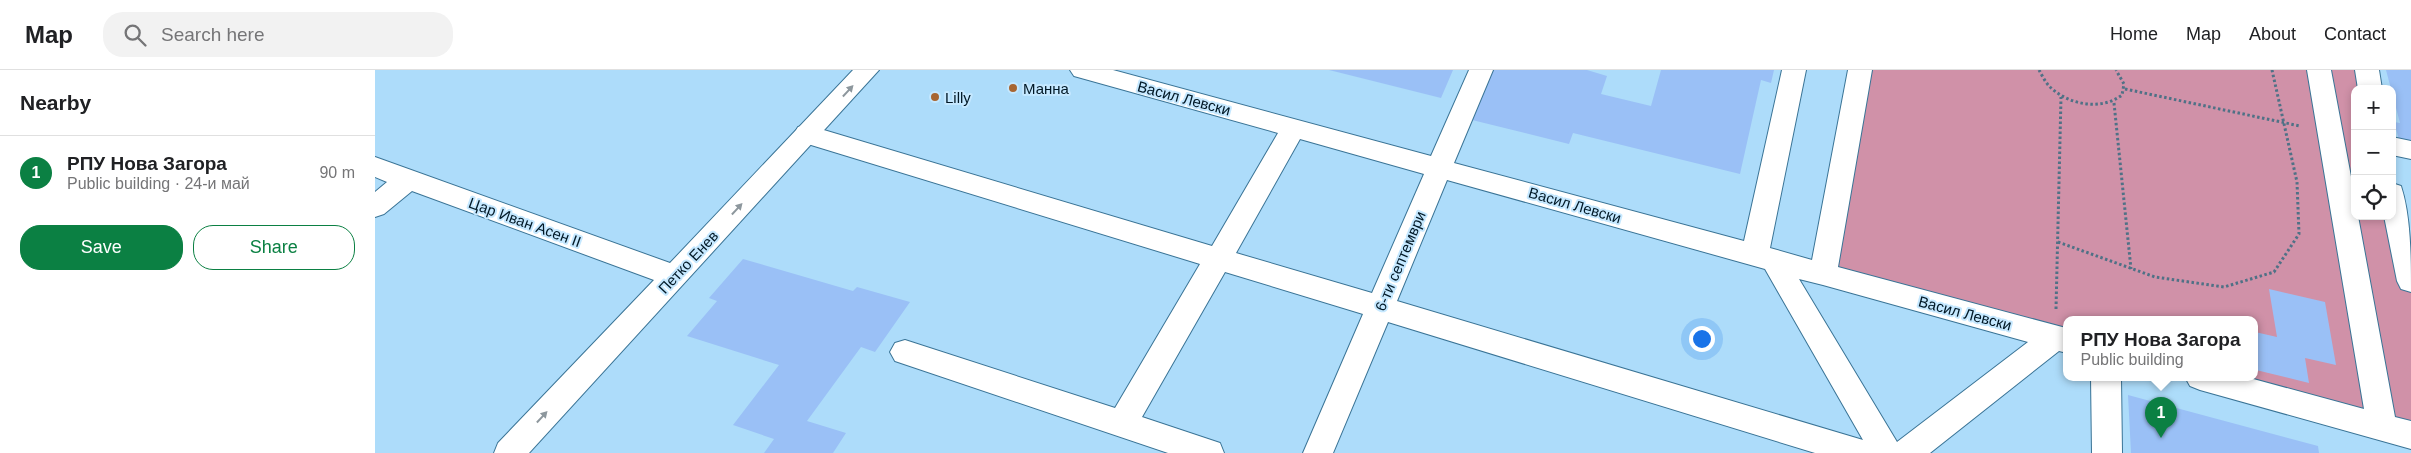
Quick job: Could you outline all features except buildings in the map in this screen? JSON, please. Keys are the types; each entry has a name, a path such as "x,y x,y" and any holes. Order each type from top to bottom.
{"street":[{"name":"Петко Енев","path":"509,453 867,70"},
{"name":"Васил Левски","path":"1082,70 2061,339"},
{"name":"6-ти септември","path":"1319,453 1481,70"},
{"path":"1795,70 1765,258 1887,453"},
{"path":"1823,274 1860,70"},
{"path":"2319,70 2343,134 2382,427"},
{"path":"2367,70 2370,85"},
{"path":"1122,424 1294,128"},
{"path":"807,134 1860,453"},
{"path":"2396,147 2411,150"},
{"name":"Цар Иван Асен II","path":"375,166 675,276"},
{"path":"375,207 408,179"},
{"path":"2396,212 2411,281"},
{"path":"1906,453 2061,339"},
{"path":"905,352 1209,453"},
{"path":"2107,381 2107,453"},
{"path":"2215,381 2411,434"}],"path":[{"path":"2038,70 2042,80 2049,89 2061,97 2089,106 2114,103 2121,97 2125,89 2123,80 2116,70"},
{"path":"2058,242 2155,277 2224,286 2274,272 2299,234 2297,182 2272,70"},
{"path":"2125,89 2343,134"},
{"path":"2061,97 2058,242 2061,339"},
{"path":"2114,103 2131,269"}],"shaded area":[{"path":"1860,70 2367,70 2369,85 2351,85 2351,220 2396,220 2396,212 2411,281 2411,435 2215,381 2258,381 2258,316 2063,316 2063,340 1823,274"}],"place":[{"name":"Манна","path":"1013,88"},
{"name":"Lilly","path":"935,97"},
{"name":"РПУ Нова Загора","path":"2161,438"}]}
